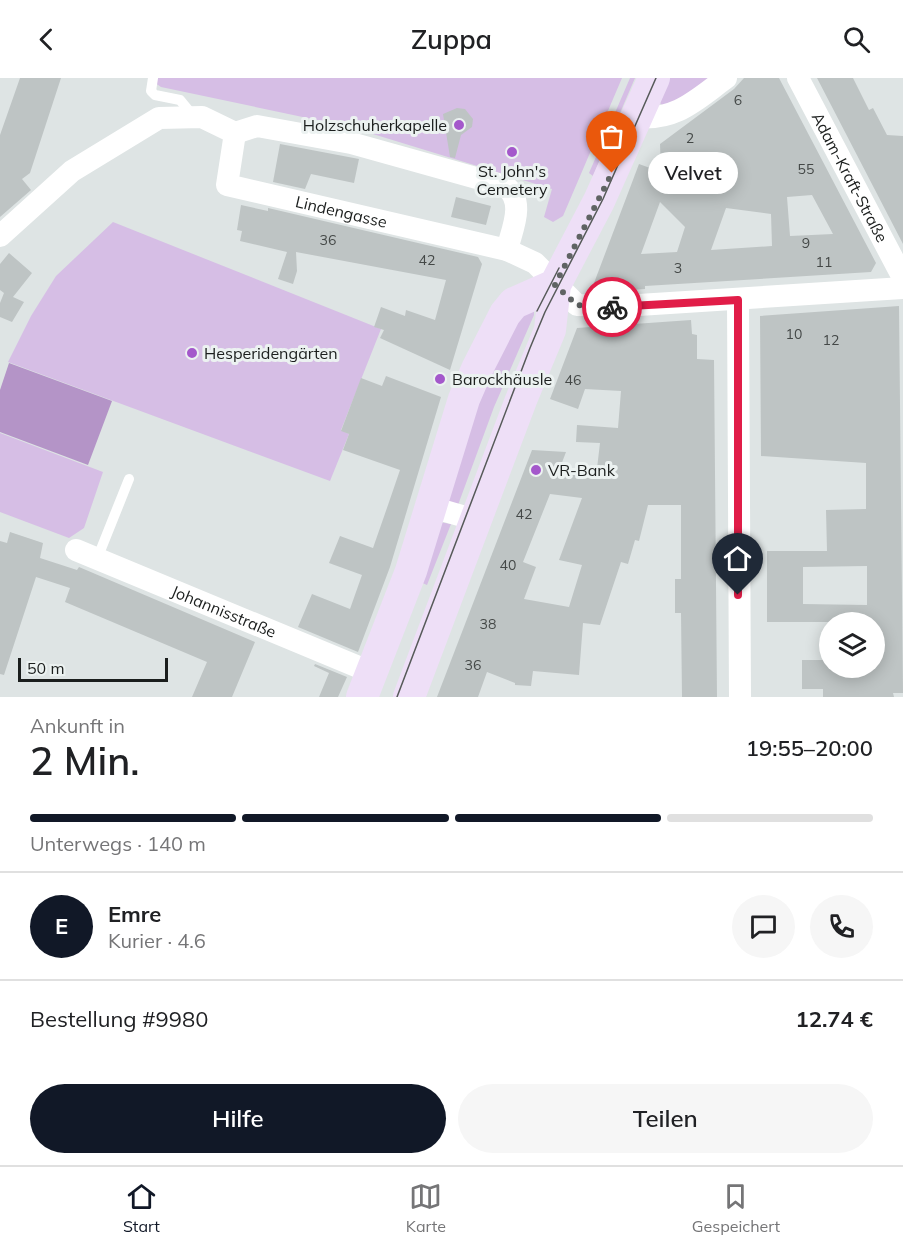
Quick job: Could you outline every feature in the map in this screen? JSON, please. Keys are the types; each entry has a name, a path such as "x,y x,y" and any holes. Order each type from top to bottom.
{"main road":[{"path":"409,697 550,330 555,285 586,228 654,78"},
{"name":"Johannisstraße","path":"368,685 411,571 464,399 495,333 514,303 555,285"}],"street":[{"path":"636,117 659,119 673,113 692,103 726,78"},
{"name":"Adam-Kraft-Straße","path":"798,78 903,278"},
{"path":"0,237 72,171 159,118 202,117 235,132 257,126 351,143 505,186 512,191 518,206 507,250 535,263 577,305 600,307 738,300 903,288"},
{"name":"Lindengasse","path":"235,132 227,185 507,250"},
{"path":"738,300 740,697"},
{"path":"431,507 476,520"},
{"name":"Johannisstraße","path":"86,555 368,685"}],"lane":[{"path":"153,78 151,91 155,95 180,100 195,117"},
{"path":"86,555 129,480"}],"shaded area":[{"name":"St. John's Cemetery","path":"148,78 622,78 563,216 553,222 544,217 552,189 350,127 161,87"},
{"path":"630,78 635,78 593,176 589,173"},
{"path":"670,78 716,78 688,98 663,106 660,103"},
{"name":"Hesperidengärten","path":"113,222 381,329 341,430 349,434 330,481 8,362 31,316 56,276"},
{"path":"522,304 534,311 534,315 494,407 458,505 438,498"},
{"path":"9,363 112,401 88,465 0,432 0,390"},
{"path":"0,433 103,472 84,528 69,538 0,512"},
{"path":"433,521 451,524 427,585 418,581"}],"building":[{"path":"20,78 61,78 30,173 22,179 31,190 0,217 0,135"},
{"path":"744,78 779,78 876,263 871,272 645,286 645,289 600,292 594,283 639,164 661,172 660,144 734,89","holes":["812,195 833,234 790,236 787,197","660,202 685,227 677,252 641,254","726,208 771,214 772,246 711,250"]},
{"path":"817,78 853,78 869,110 873,108 887,135 903,136 903,244"},
{"name":"Holzschuherkapelle","path":"457,108 465,109 473,119 472,127 461,135 455,158 450,157 443,114"},
{"path":"280,144 359,159 354,183 311,174 305,189 273,182"},
{"path":"456,197 491,206 486,225 451,217"},
{"path":"241,205 268,211 268,208 478,257 482,264 450,370 380,338 384,330 374,327 381,307 405,316 406,310 435,320 446,280 296,252 297,271 293,284 278,279 287,252 240,241 242,231 237,230"},
{"path":"9,253 32,273 13,297 24,302 12,322 0,317 0,303 4,293 0,290 0,264"},
{"path":"899,306 903,693 893,693 894,697 823,697 823,689 802,689 802,660 819,660 819,678 885,678 885,612 819,612 819,622 767,622 767,551 827,551 826,510 866,509 866,463 761,456 760,316","holes":["867,566 867,605 803,604 803,567"]},
{"path":"691,320 692,334 697,335 697,359 714,360 717,697 682,697 681,613 675,613 675,579 681,579 681,505 648,505 639,541 635,540 628,564 621,562 600,625 583,623 579,675 533,671 531,686 515,685 515,683 487,672 478,697 437,697 532,450 566,452 558,473 596,477 600,443 576,442 577,425 618,428 621,391 585,389 578,409 550,399 577,328","holes":["550,494 582,498 559,560 582,565 569,607 524,599 536,567 523,562"]},
{"path":"386,376 441,397 390,567 358,652 298,627 312,594 350,609 362,575 329,563 340,536 373,548 400,470 343,450 349,434 341,431 361,378 382,386"},
{"path":"10,532 43,543 40,558 77,570 79,567 255,642 232,697 192,697 207,662 65,602 70,588 36,577 4,675 0,674 0,541 7,543"},
{"path":"315,664 347,677 338,697 319,697 329,673 314,666"}],"tram line":[{"path":"397,697 545,312 603,199 656,78"},
{"path":"537,311 559,268"}],"way so far":[{"path":"612,173 555,285 577,305 612,307"}],"place":[{"name":"Holzschuherkapelle","path":"459,125"},
{"name":"St. John's Cemetery","path":"512,152"},
{"name":"Velvet","path":"612,173"},
{"name":"Hesperidengärten","path":"192,353"},
{"name":"Barockhäusle","path":"440,379"},
{"name":"VR-Bank","path":"536,470"}],"route":[{"path":"612,307 738,300 738,595"}]}
